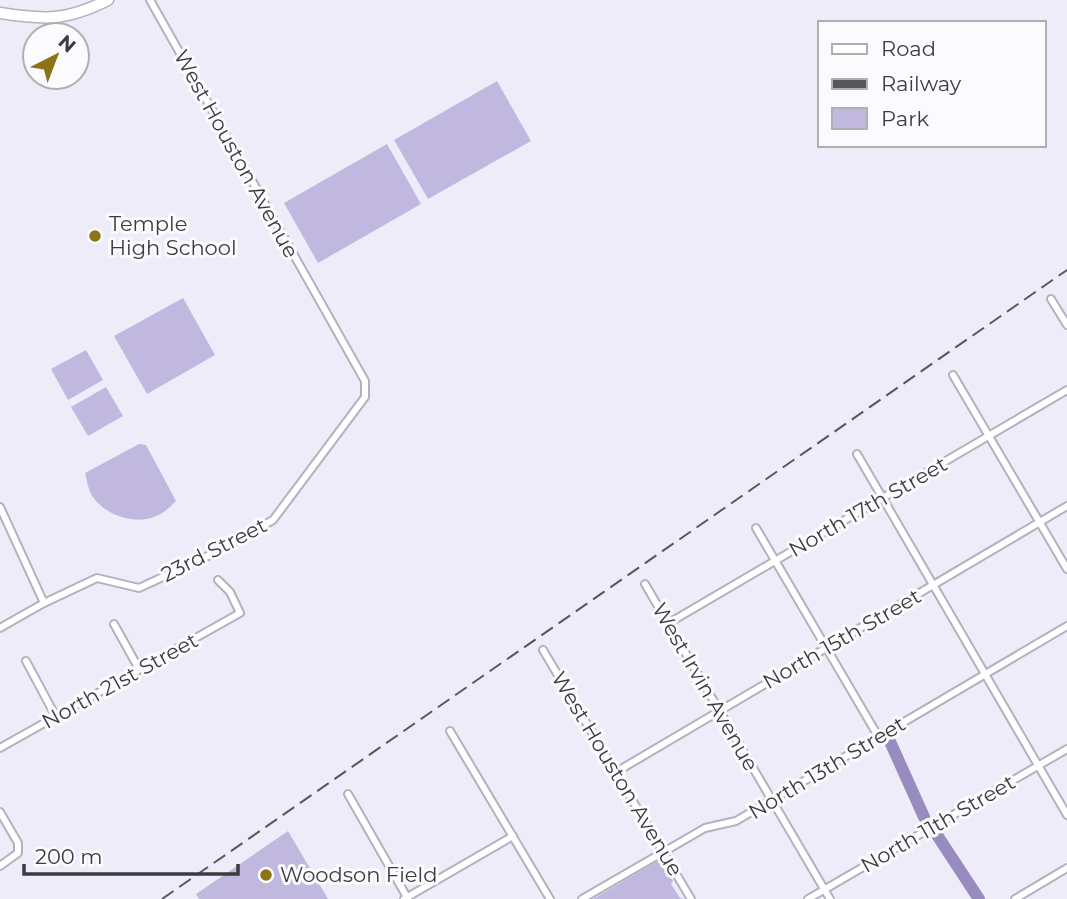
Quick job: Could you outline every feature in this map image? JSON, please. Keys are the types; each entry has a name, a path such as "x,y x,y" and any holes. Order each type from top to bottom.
{"street":[{"path":"0,13 47,18 71,16 108,0"},
{"name":"West Houston Avenue","path":"150,0 323,307"},
{"path":"1051,299 1067,325"},
{"name":"23rd Street","path":"0,628 96,578 139,588 204,558 273,520 365,397 365,382 323,307"},
{"path":"953,375 1067,569"},
{"name":"North 17th Street","path":"667,621 674,620 1067,390"},
{"path":"857,454 1067,815"},
{"name":"North 15th Street","path":"616,772 1067,506"},
{"path":"0,507 44,603"},
{"path":"756,528 878,736"},
{"name":"North 21st Street","path":"0,748 240,613 230,592 218,580"},
{"name":"West Irvin Avenue","path":"645,584 830,899"},
{"path":"114,624 139,669"},
{"name":"North 13th Street","path":"582,899 705,828 736,821 772,801 1067,626"},
{"name":"West Houston Avenue","path":"543,650 691,899"},
{"path":"26,661 56,717"},
{"path":"450,731 550,899"},
{"name":"North 11th Street","path":"808,899 1067,749"},
{"path":"348,794 406,898 513,836"},
{"path":"0,812 18,843 18,853 0,866"},
{"path":"1015,899 1067,868"}],"green space":[{"path":"497,81 531,141 428,199 394,140"},
{"path":"387,144 421,204 318,263 284,203"},
{"path":"183,298 215,355 147,394 114,336"},
{"path":"86,350 103,380 68,400 51,369"},
{"path":"106,387 123,416 88,436 71,407"},
{"path":"139,444 146,445 176,501 157,516 137,520 110,512 96,501 88,487 85,473"},
{"name":"Woodson Field","path":"288,831 328,899 199,899 196,894"},
{"path":"661,859 673,881 671,884 680,898 684,899 593,899"}],"waterway":[{"path":"888,737 924,817"},
{"path":"935,832 979,899"}],"railway":[{"path":"162,899 1067,270"}],"place":[{"name":"Temple High School","path":"95,236"},
{"name":"Woodson Field","path":"266,875"}]}
